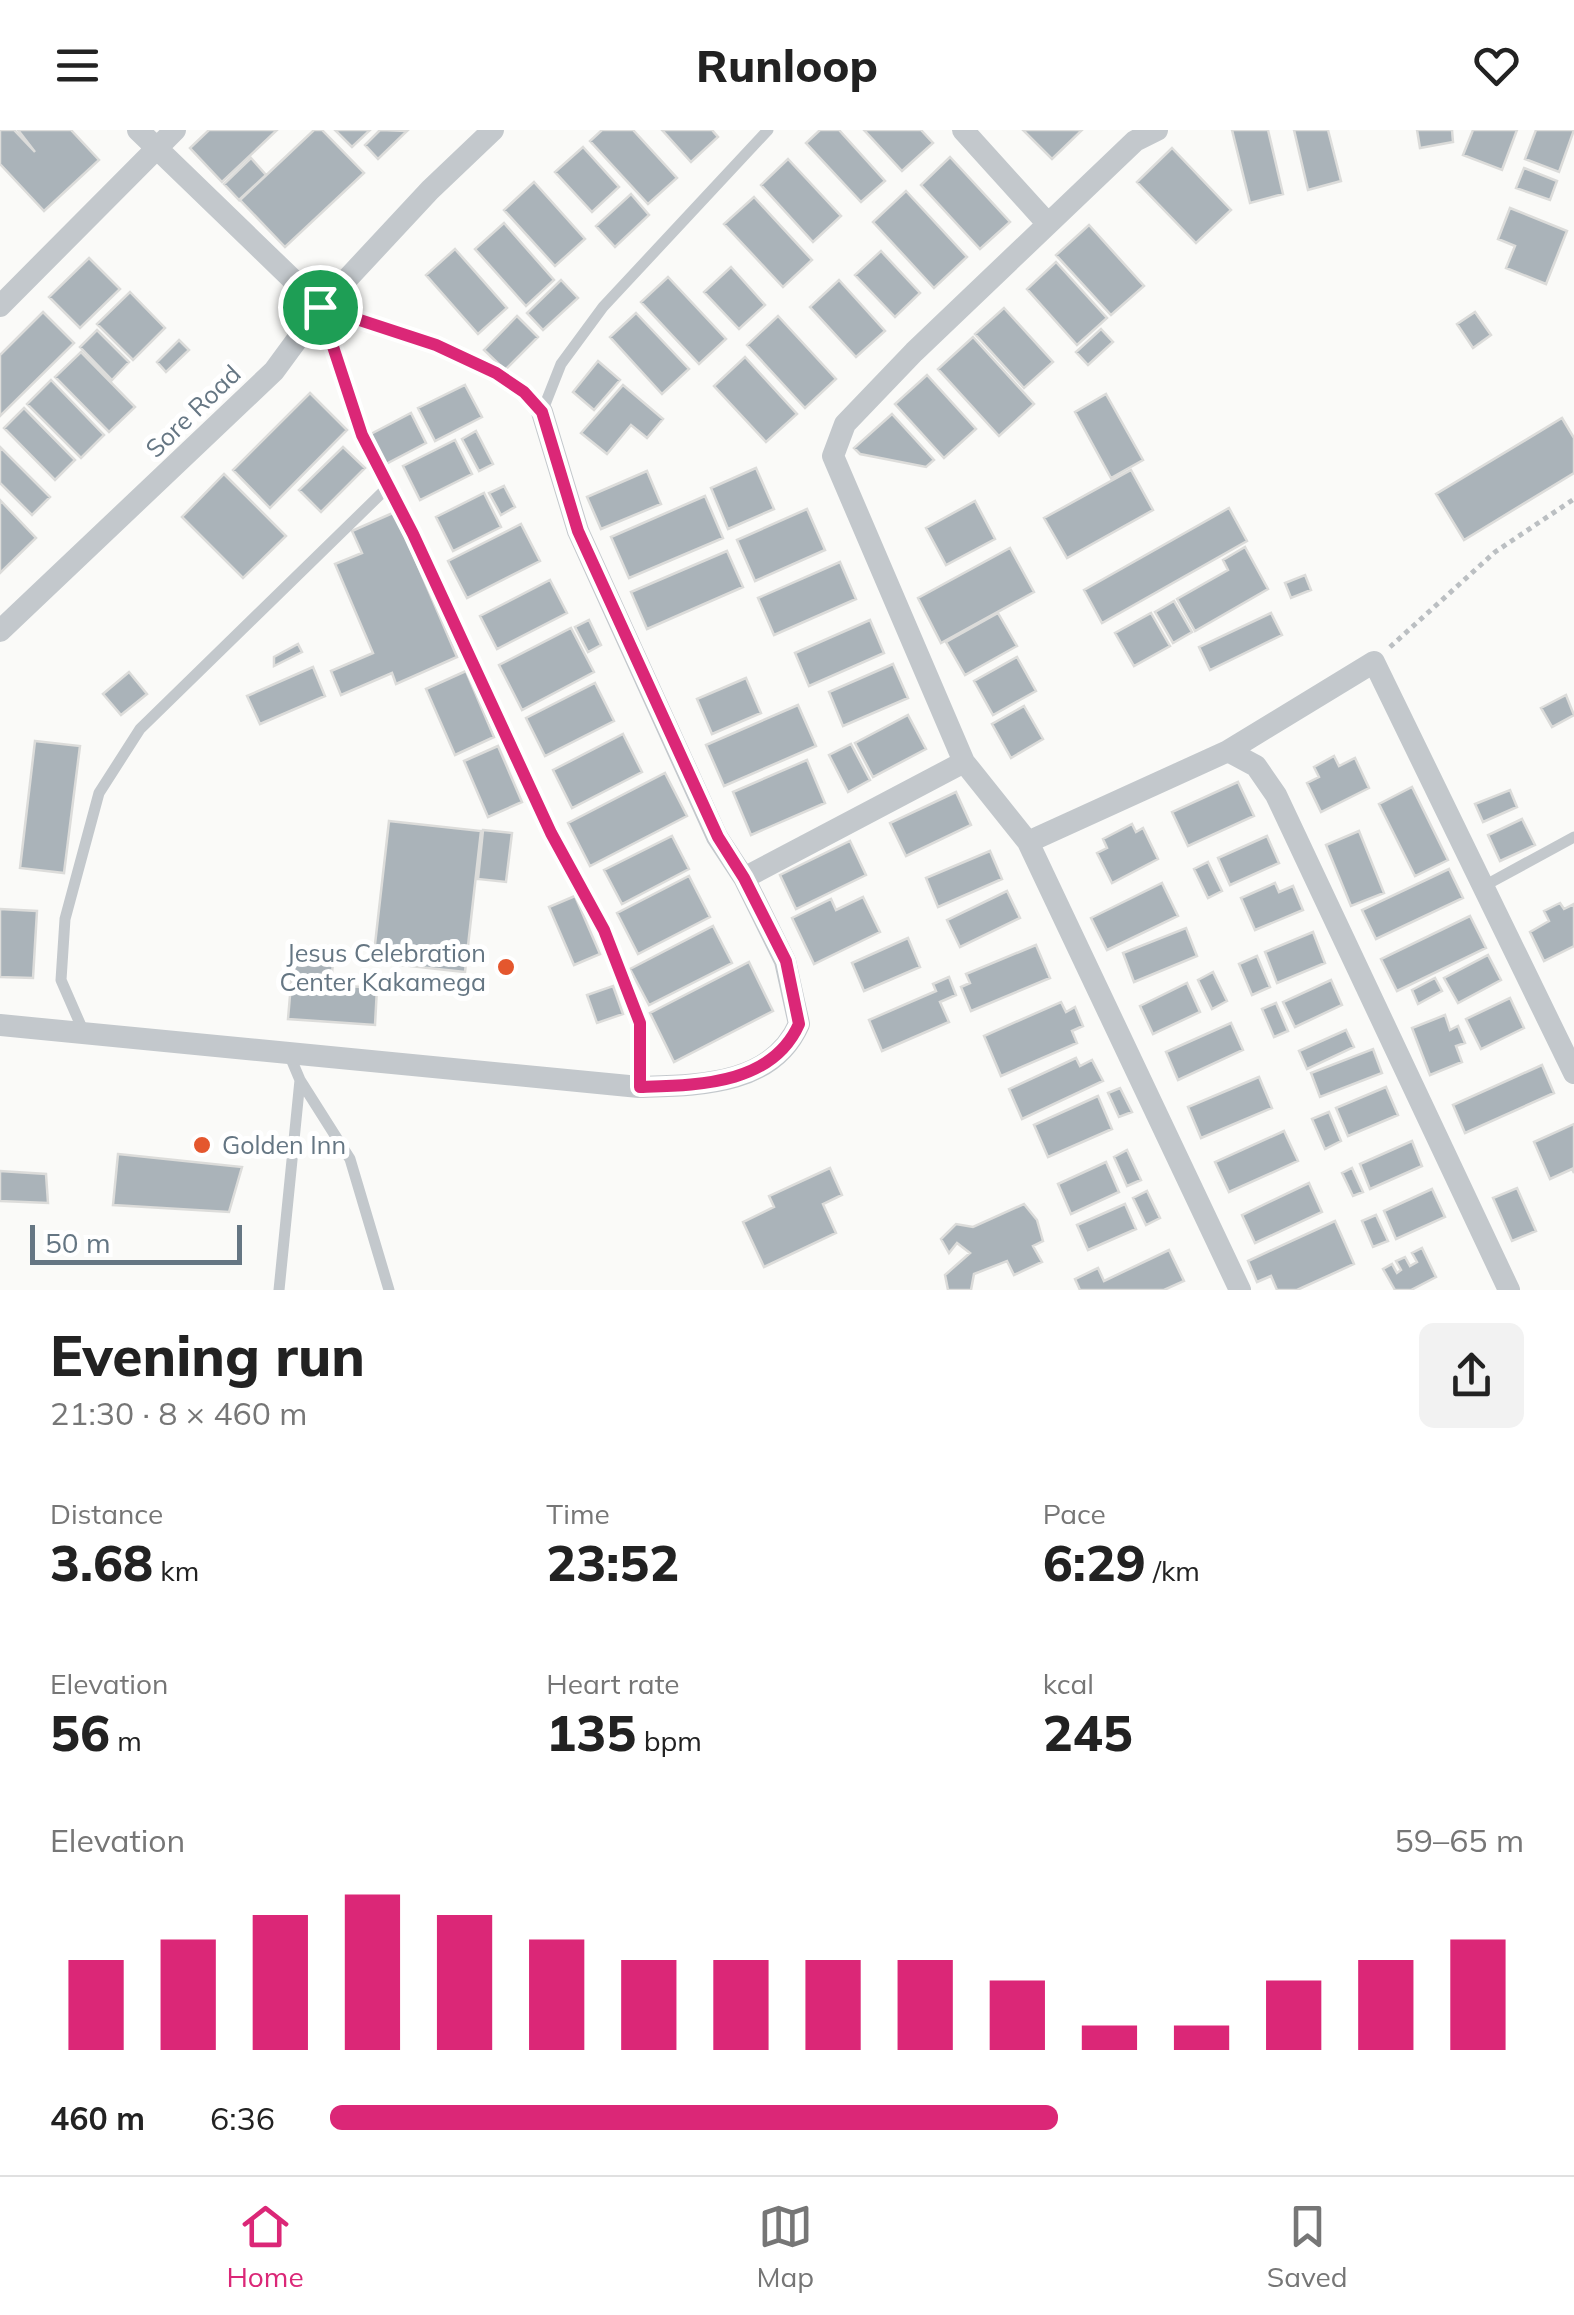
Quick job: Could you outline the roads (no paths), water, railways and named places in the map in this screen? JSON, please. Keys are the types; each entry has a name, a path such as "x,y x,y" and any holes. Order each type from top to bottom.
{"street":[{"path":"138,130 320,307"},
{"path":"0,306 175,130"},
{"name":"Sore Road","path":"0,631 274,371 320,307 430,190 493,130"},
{"path":"963,130 1048,224"},
{"path":"1157,130 1135,141 846,424 834,456 964,762 1028,842 1240,1290"},
{"path":"0,1026 288,1050 640,1087 716,1084 782,1054 799,1024 786,961 744,878 718,837 578,531 542,412"},
{"path":"1028,842 1228,751 1374,662 1574,1073"},
{"path":"1228,751 1256,766 1276,795 1509,1290"},
{"path":"744,878 964,762"}],"lane":[{"path":"320,307 436,345 496,373 524,392 542,412 561,364 603,308 768,130"},
{"path":"320,307 356,419 551,833 604,930 640,1023 640,1087"},
{"path":"85,1035 61,980 65,919 99,793 140,729 388,486"},
{"path":"1484,886 1574,836"},
{"path":"288,1050 300,1080 350,1159 389,1290"},
{"path":"279,1290 300,1080"}],"place":[{"name":"Jesus Celebration Center Kakamega","path":"506,967"},
{"name":"Golden Inn","path":"202,1145"}]}
